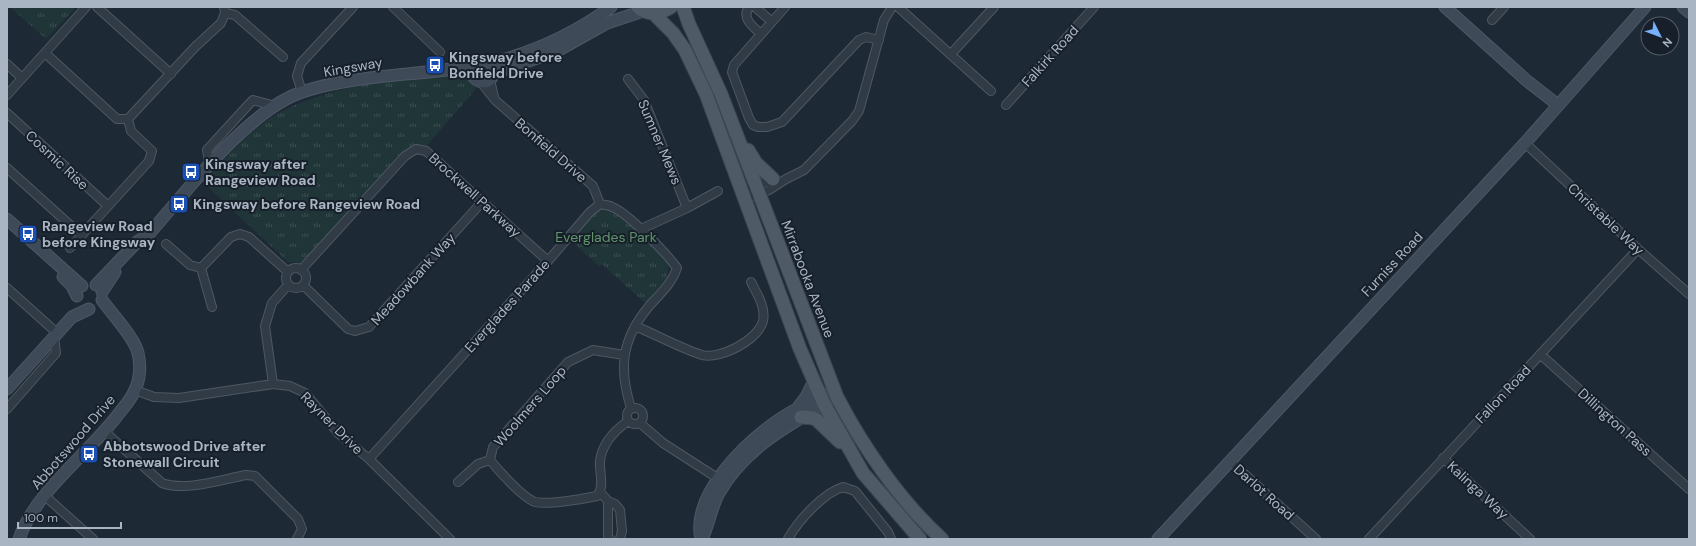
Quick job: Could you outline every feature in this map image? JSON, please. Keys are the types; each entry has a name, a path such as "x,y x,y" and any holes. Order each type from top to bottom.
{"main road":[{"path":"645,10 662,12 671,7"},
{"name":"Mirrabooka Avenue","path":"683,7 689,24 721,94 835,393 851,422 885,474 909,504 942,539"},
{"path":"645,10 673,33 685,50 706,94 800,349 823,400 863,473 920,539"},
{"path":"732,123 756,163 779,179"},
{"path":"798,413 816,420 854,456"}],"street":[{"path":"7,95 86,7"},
{"path":"96,7 171,74"},
{"path":"393,7 440,52"},
{"name":"Kingsway","path":"483,73 554,42 586,25 611,7"},
{"path":"749,7 747,10 747,17 751,25 761,34"},
{"path":"755,7 772,22"},
{"path":"785,7 734,65 732,72 749,118 753,125 758,127 767,127 786,119 859,40 866,37 879,40"},
{"path":"743,195 804,170 856,116 859,111 886,14 892,7"},
{"path":"898,7 991,91"},
{"path":"951,54 994,7"},
{"name":"Falkirk Road","path":"1006,105 1094,7"},
{"path":"1445,7 1555,108"},
{"path":"1492,20 1504,7"},
{"name":"Furniss Road","path":"1158,539 1525,143 1645,7"},
{"path":"1683,7 1689,12"},
{"path":"302,92 297,76 301,63 350,8"},
{"path":"45,53 117,118 128,119 145,103 195,47 221,23 225,10 235,15 283,57"},
{"name":"Kingsway","path":"97,299 115,272 143,246 148,234 233,141 275,106 302,92 351,80 441,70 460,75 483,73 557,51 607,23 645,10"},
{"path":"7,64 22,78"},
{"name":"Bonfield Drive","path":"483,73 495,100 593,186 600,204"},
{"name":"Sumner Mews","path":"628,79 644,100 687,208"},
{"path":"210,166 207,150 253,100 275,106"},
{"name":"Cosmic Rise","path":"7,113 108,206"},
{"path":"70,248 149,161 152,151 131,131 128,119"},
{"name":"Christable Way","path":"1525,143 1638,249 1689,294"},
{"name":"Brockwell Parkway","path":"301,270 405,156 416,149 426,150 548,261"},
{"path":"7,168 81,235"},
{"path":"757,190 779,179"},
{"path":"641,229 687,208 718,191"},
{"name":"Meadowbank Way","path":"303,285 348,329 356,331 370,327 482,202"},
{"path":"600,204 613,207 641,229 670,258 677,268 673,280 640,318 635,326 624,355 624,382 631,408"},
{"name":"Everglades Parade","path":"369,459 548,261 590,212 600,204"},
{"path":"7,219 31,244"},
{"path":"7,226 31,244"},
{"path":"201,268 231,237 240,234 249,237 288,272"},
{"name":"Abbotswood Drive","path":"18,539 22,529 45,496 105,432 135,390 140,373 138,352 129,335 97,299 81,306 79,294 31,244"},
{"path":"166,244 190,265 201,268"},
{"name":"Fallon Road","path":"1369,539 1638,249"},
{"path":"201,268 212,307"},
{"path":"294,269 301,270 306,278 303,285 296,288 288,284 286,277 288,272 294,269"},
{"path":"635,326 704,355 732,351 751,338 763,322 762,303 751,282"},
{"path":"7,388 72,317 97,299 90,283 79,294 72,317"},
{"path":"273,384 266,326 272,303 288,284"},
{"path":"7,288 56,334 56,352 7,409"},
{"name":"Woolmers Loop","path":"490,460 493,446 568,362 593,350 624,355"},
{"name":"Dillington Pass","path":"1540,354 1689,489"},
{"path":"798,413 814,381"},
{"name":"Rayner Drive","path":"135,390 154,397 179,398 273,384 290,386 305,393 317,406 328,423 369,459 450,539"},
{"path":"701,539 722,481 798,413 835,393"},
{"path":"631,408 626,415 628,421 632,424 640,423 662,443 722,481"},
{"path":"631,408 636,408 643,413 643,418 640,423"},
{"path":"620,539 622,531 620,510 615,504 608,501 600,492 602,487 600,465 602,452 611,435 628,421"},
{"path":"105,432 162,483 170,486 186,486 246,474 255,476 298,519 302,529 297,539"},
{"name":"Kalinga Way","path":"1444,458 1530,539"},
{"name":"Woolmers Loop","path":"458,482 478,464 490,460"},
{"name":"Woolmers Loop","path":"490,460 505,479 535,502 568,501 597,496 600,492"},
{"name":"Darlot Road","path":"1230,461 1316,539"},
{"path":"788,539 794,529 814,507 826,497 843,487 855,491 888,532 891,539"},
{"path":"45,496 94,539"},
{"path":"608,501 608,537 610,539"}],"green space":[{"path":"10,7 76,7 46,39"},
{"path":"441,70 468,76 476,89 423,150 416,149 303,263 288,262 203,182 256,128 277,114 296,105 336,91"},
{"name":"Everglades Park","path":"600,208 612,210 639,232 667,260 669,266 666,280 645,303 602,264 599,266 570,240 591,215"}],"place":[{"name":"Kingsway before Bonfield Drive","path":"435,65"},
{"name":"Kingsway after Rangeview Road","path":"191,172"},
{"name":"Kingsway before Rangeview Road","path":"179,204"},
{"name":"Rangeview Road before Kingsway","path":"28,234"},
{"name":"Abbotswood Drive after Stonewall Circuit","path":"89,454"}]}
